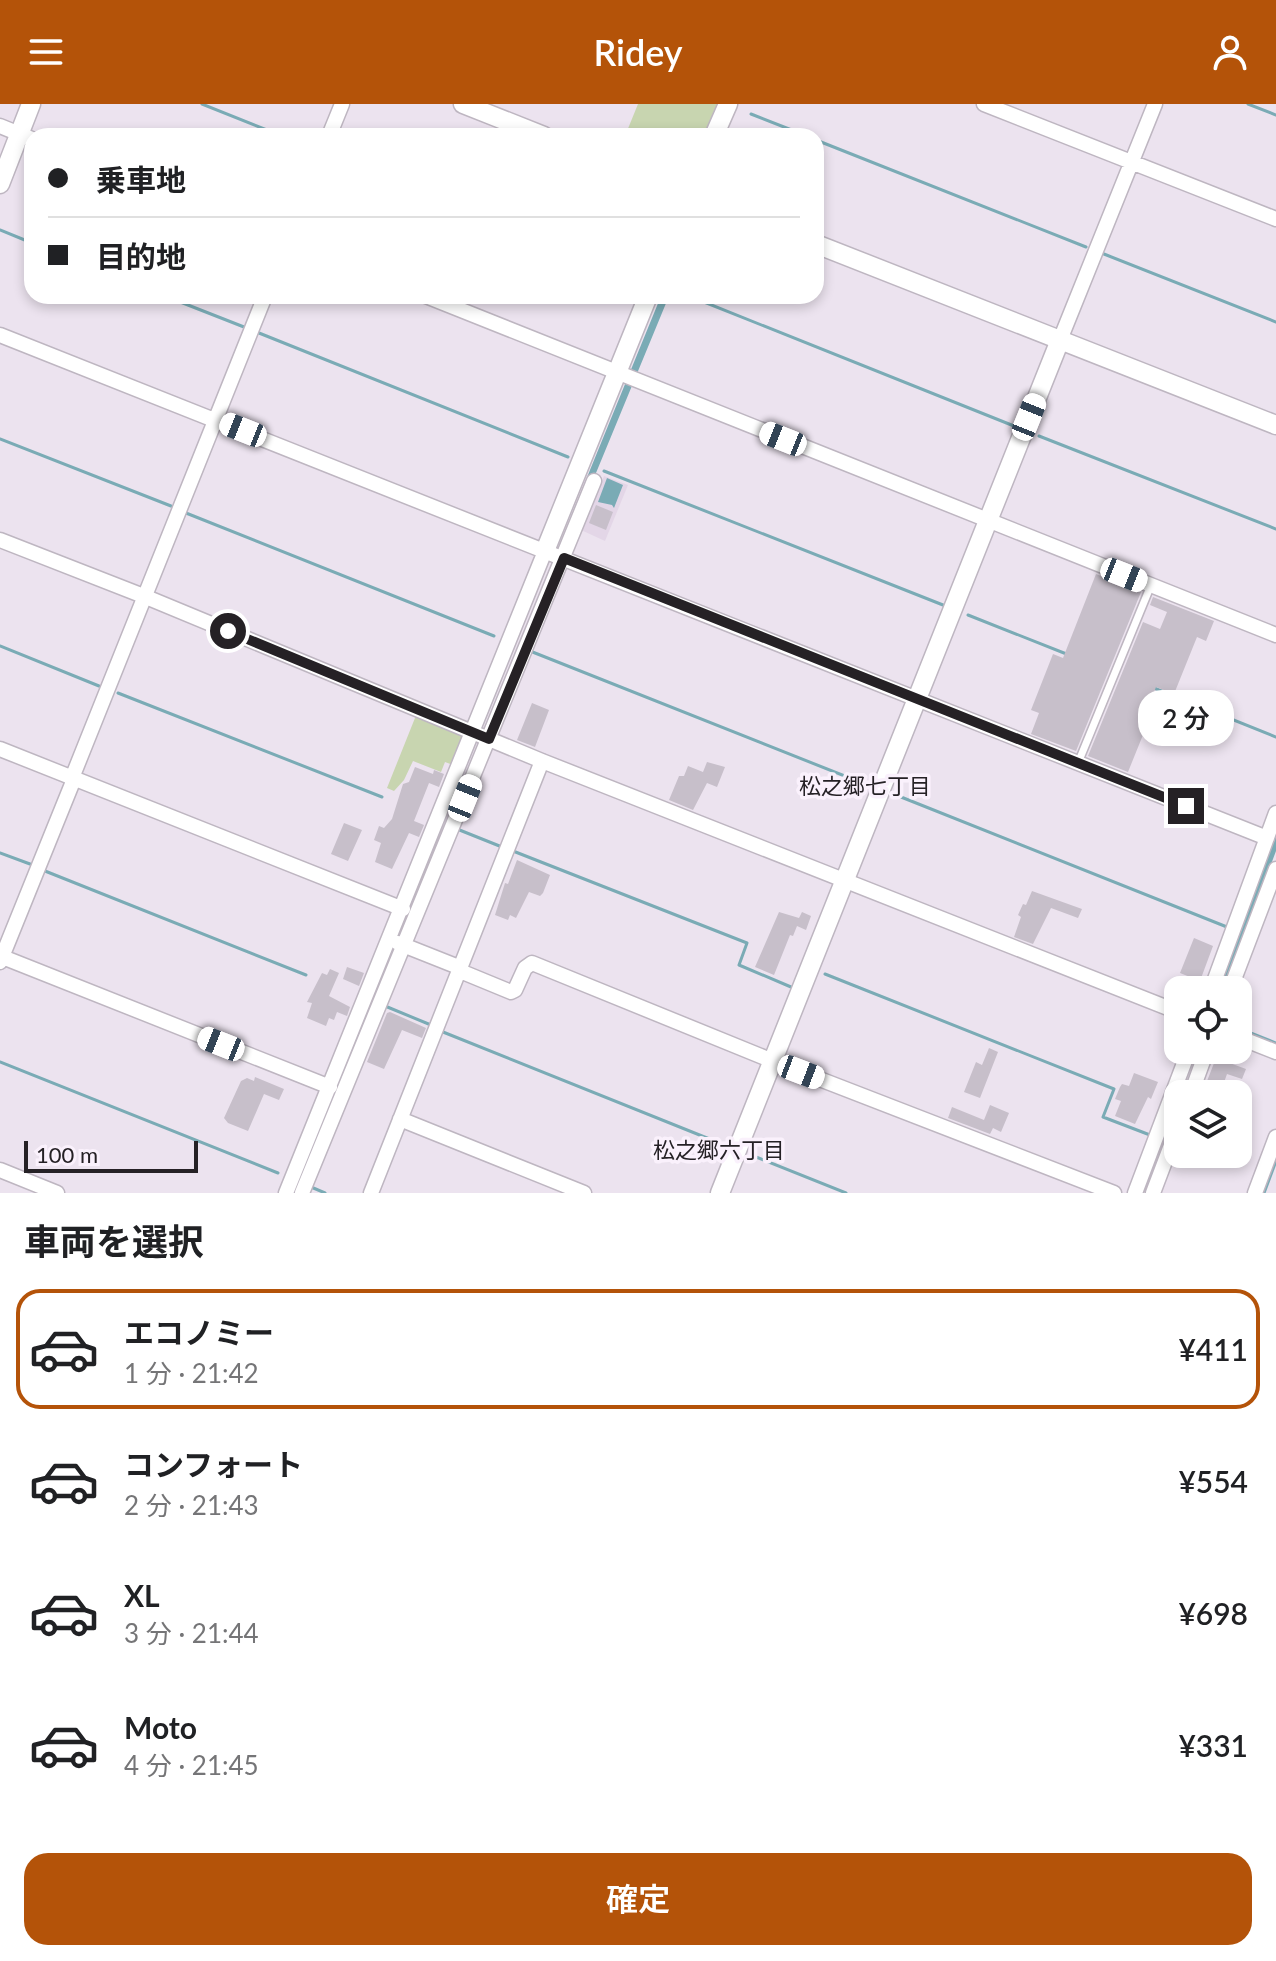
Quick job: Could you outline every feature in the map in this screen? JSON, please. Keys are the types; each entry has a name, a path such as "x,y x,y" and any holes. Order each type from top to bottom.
{"street":[{"path":"27,128 31,104"},
{"path":"332,128 342,104"},
{"path":"463,104 524,128"},
{"path":"718,128 728,104"},
{"path":"984,104 1276,219"},
{"path":"720,1193 1155,104"},
{"path":"0,126 24,136"},
{"path":"0,184 24,141"},
{"path":"824,247 1276,425"},
{"path":"262,304 1,958 330,1087"},
{"path":"446,304 1276,635"},
{"path":"302,1193 397,942 403,909 474,733 554,554 626,376 646,304"},
{"path":"0,335 1267,838"},
{"path":"286,1193 330,1087 489,739 554,554 594,481"},
{"path":"0,540 542,761 1164,1006"},
{"path":"0,749 403,909"},
{"path":"371,1193 542,761"},
{"path":"1216,976 1276,813"},
{"path":"1235,976 1276,869"},
{"path":"397,942 511,992 515,990 525,968 532,963 773,1061 1114,1193"},
{"path":"1252,1043 1276,1052"},
{"path":"1135,1193 1184,1064"},
{"path":"400,1119 584,1193"},
{"path":"1255,1193 1276,1137"},
{"path":"1153,1193 1164,1164"},
{"path":"1,1173 57,1193"}],"lane":[{"path":"1078,763 1151,585"}],"shaded area":[{"path":"604,476 628,485 605,541 581,530"}],"green space":[{"path":"638,104 720,104 710,128 628,128"},
{"path":"417,713 465,736 453,765 445,762 441,772 413,761 404,780 394,791 387,788"}],"water":[{"path":"658,304 666,304 299,1193 295,1193"},
{"path":"607,478 623,485 614,508 598,502"},
{"path":"1276,835 1276,851 1229,976 1223,976"}],"building":[{"path":"596,505 613,512 606,530 589,523"},
{"path":"1096,574 1141,592 1076,751 1031,734 1039,713 1031,710 1053,654 1063,658"},
{"path":"1153,597 1214,621 1206,641 1197,637 1174,694 1156,687 1144,718 1149,720 1128,772 1088,756 1143,622 1160,629 1167,612 1150,605"},
{"path":"532,703 549,710 535,747 517,740"},
{"path":"707,762 725,767 717,787 707,783 693,810 669,800 679,776 684,776 688,766 703,772"},
{"path":"415,767 433,774 434,770 444,774 439,787 429,783 414,821 424,825 419,837 409,833 392,869 375,862 381,843 374,840 379,826 384,828 392,819 403,784 409,782"},
{"path":"344,823 362,830 348,861 331,854"},
{"path":"517,860 550,875 543,893 540,896 529,892 516,918 510,915 508,920 495,915 505,883 508,884"},
{"path":"1032,891 1082,909 1078,918 1051,908 1033,944 1014,937 1021,917 1018,915"},
{"path":"779,912 799,918 802,912 811,916 806,930 797,926 793,936 790,935 774,975 755,967"},
{"path":"1194,938 1213,946 1202,976 1180,973"},
{"path":"347,967 364,973 359,986 343,979"},
{"path":"330,969 339,973 329,996 350,1007 347,1016 337,1012 334,1020 329,1018 326,1026 307,1018 312,1003 307,1002 322,973 327,975"},
{"path":"390,1012 426,1028 422,1038 402,1030 384,1069 367,1062"},
{"path":"989,1048 998,1052 980,1098 964,1092 976,1062 982,1065"},
{"path":"1214,1064 1232,1064 1246,1069 1242,1079 1227,1074 1225,1080 1207,1080"},
{"path":"1134,1073 1158,1082 1135,1124 1115,1116 1121,1101 1115,1099 1120,1087 1122,1084 1129,1086"},
{"path":"255,1077 284,1089 279,1100 264,1094 248,1131 228,1123 224,1118 241,1081 247,1078 254,1081"},
{"path":"990,1105 1009,1113 1001,1132 993,1128 990,1134 948,1118 952,1107 984,1120"}],"waterway":[{"path":"202,104 262,128"},
{"path":"1248,104 1276,115"},
{"path":"751,114 787,128"},
{"path":"824,143 1086,247"},
{"path":"0,230 24,240"},
{"path":"1104,254 1276,322"},
{"path":"185,304 244,327"},
{"path":"709,304 1014,426"},
{"path":"259,333 568,457"},
{"path":"1039,436 1276,529"},
{"path":"0,439 171,506"},
{"path":"604,471 943,605"},
{"path":"186,513 494,636"},
{"path":"968,615 1069,655"},
{"path":"0,646 99,686"},
{"path":"530,651 870,786"},
{"path":"1154,688 1276,737"},
{"path":"118,693 382,797"},
{"path":"896,795 1227,927"},
{"path":"457,829 502,847"},
{"path":"513,851 747,943 739,965 791,987"},
{"path":"0,853 30,864"},
{"path":"45,871 306,975"},
{"path":"825,974 1114,1089 1103,1117 1150,1135"},
{"path":"385,1006 431,1025"},
{"path":"443,1032 727,1146"},
{"path":"1252,1034 1276,1043"},
{"path":"0,1062 278,1173"},
{"path":"751,1155 846,1193"},
{"path":"1264,1193 1276,1161"},
{"path":"311,1187 325,1193"}],"district":[{"name":"松之郷七丁目","path":"865,785"},
{"name":"松之郷六丁目","path":"719,1149"}],"route":[{"path":"228,631 489,739 564,558 1186,806"}]}
